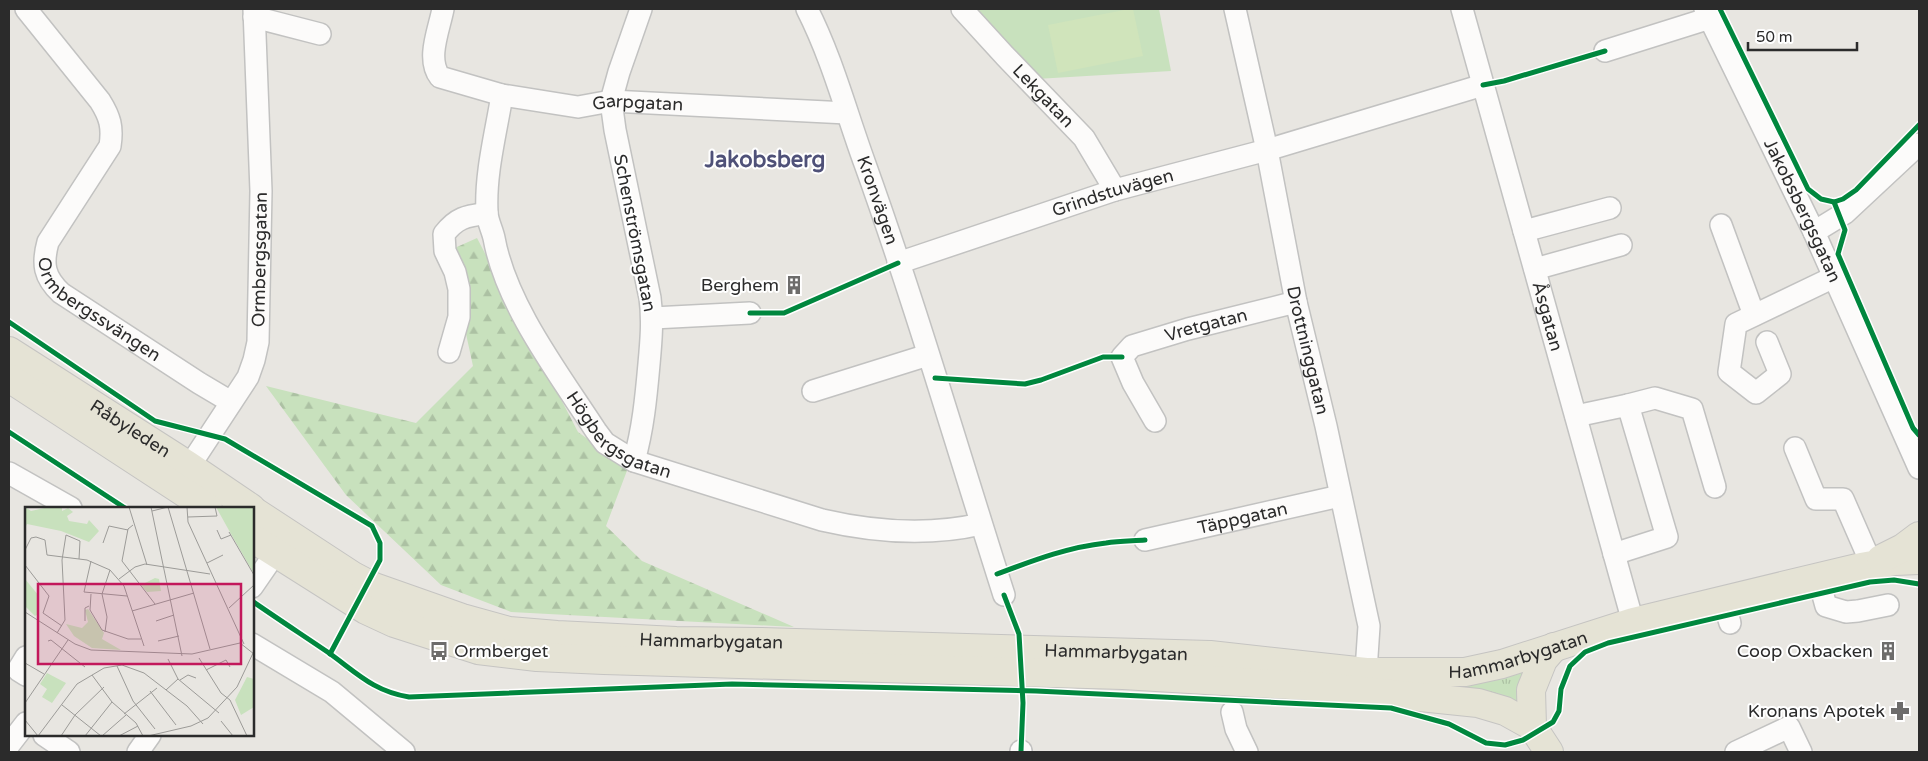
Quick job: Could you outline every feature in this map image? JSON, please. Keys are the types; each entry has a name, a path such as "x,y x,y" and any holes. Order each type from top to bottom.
{"main road":[{"name":"Råbyleden","path":"9,351 183,477 207,507"},
{"name":"Råbyleden","path":"9,378 183,477 248,507"},
{"name":"Råbyleden","path":"254,511 282,543"},
{"name":"Hammarbygatan","path":"1866,565 1903,548 1919,536"},
{"path":"254,538 282,543"},
{"name":"Hammarbygatan","path":"282,543 366,610 394,623 478,650 537,657 604,660 1123,675 1324,687 1465,672 1502,664 1633,622 1726,612 1818,577 1866,565 1919,560"},
{"path":"1549,752 1532,726 1531,690 1543,660 1554,647"},
{"name":"Hammarbygatan","path":"1366,682 1478,703 1505,711 1532,726"}],"street":[{"name":"Ormbergssvängen","path":"26,9 100,101 109,116 112,135 110,146 48,242 44,256 46,273 50,283 199,383 232,402"},
{"name":"Garpgatan","path":"443,9 432,62 440,77 502,95 578,107 611,102 847,113"},
{"name":"Schenströmsgatan","path":"634,461 645,416 652,318 650,298 615,130 611,102 641,9"},
{"name":"Kronvägen","path":"807,9 835,75 898,263 1004,595"},
{"name":"Lekgatan","path":"962,9 1084,138 1116,190"},
{"name":"Drottninggatan","path":"1235,9 1267,150 1296,302 1326,426 1369,626 1366,682"},
{"name":"Åsgatan","path":"1462,9 1633,622"},
{"name":"Ormbergsgatan","path":"183,477 248,378 258,342 261,191 254,13"},
{"path":"254,13 320,34"},
{"path":"1605,51 1707,13"},
{"name":"Jakobsbergsgatan","path":"1707,13 1814,232 1919,468"},
{"name":"Grindstuvägen","path":"898,263 1116,190 1267,150 1483,85"},
{"name":"Högbergsgatan","path":"502,95 490,174 487,213 495,248 508,286 533,332 605,443 634,461 822,520 853,527 918,531 962,529 981,524"},
{"path":"1814,232 1845,213 1919,144"},
{"path":"1524,231 1610,208"},
{"path":"449,352 459,317 459,289 455,272 445,251 444,234 452,223 464,217 487,213"},
{"path":"1721,225 1754,315"},
{"path":"1535,269 1621,245"},
{"path":"1767,342 1780,374 1756,393 1729,372 1736,324 1834,277"},
{"name":"Vretgatan","path":"1155,420 1133,383 1122,357 1132,346 1188,329 1296,302"},
{"path":"652,318 750,313"},
{"path":"812,390 928,356"},
{"path":"1576,416 1655,398 1692,409 1715,487"},
{"path":"1614,554 1667,537 1628,404"},
{"path":"1795,448 1816,499 1842,499 1866,565"},
{"path":"9,473 68,507"},
{"name":"Täppgatan","path":"1145,540 1340,496"},
{"path":"254,584 282,543"},
{"path":"1818,577 1826,606 1846,612 1888,605"},
{"path":"254,645 332,692 404,752"},
{"path":"25,659 18,670 25,674"},
{"path":"1232,712 1236,729 1247,752"},
{"path":"9,745 25,723"},
{"path":"1736,752 1789,727 1801,752"},
{"path":"45,736 69,752"},
{"path":"138,752 150,736"},
{"path":"152,736 161,752"}],"green space":[{"path":"982,9 1159,9 1171,71 1036,79 978,11"},
{"path":"1133,9 1143,56 1058,73 1048,25"},
{"path":"477,238 578,432 628,468 606,526 642,561 794,627 511,612 441,585 346,495 266,386 416,423 473,366 448,251"},
{"path":"1533,665 1523,717 1393,682"}],"cycle path":[{"path":"1720,9 1808,189 1821,199 1834,202 1843,199 1856,190 1919,125"},
{"path":"1483,85 1504,81 1605,51"},
{"path":"1834,202 1845,230 1838,254 1913,428 1919,435"},
{"path":"750,313 784,313 898,263"},
{"path":"9,322 155,421 225,439 372,526 380,543 380,560 330,654"},
{"path":"935,378 1025,384 1103,357 1122,357"},
{"path":"9,432 123,507"},
{"path":"997,574 1050,555 1078,548 1111,542 1145,540"},
{"path":"254,602 375,686 409,697 732,684 1036,691 1391,708 1449,724 1486,743 1505,745 1523,740 1553,722 1559,711 1561,689 1570,666 1585,652 1608,643 1870,582 1894,580 1919,584"},
{"path":"1004,595 1019,634 1023,703 1021,751"}],"place":[{"name":"Berghem","path":"794,285"},
{"name":"Ormberget","path":"439,651"},
{"name":"Coop Oxbacken","path":"1888,651"},
{"name":"Kronans Apotek","path":"1900,711"}],"district":[{"name":"Jakobsberg","path":"765,159"}]}
